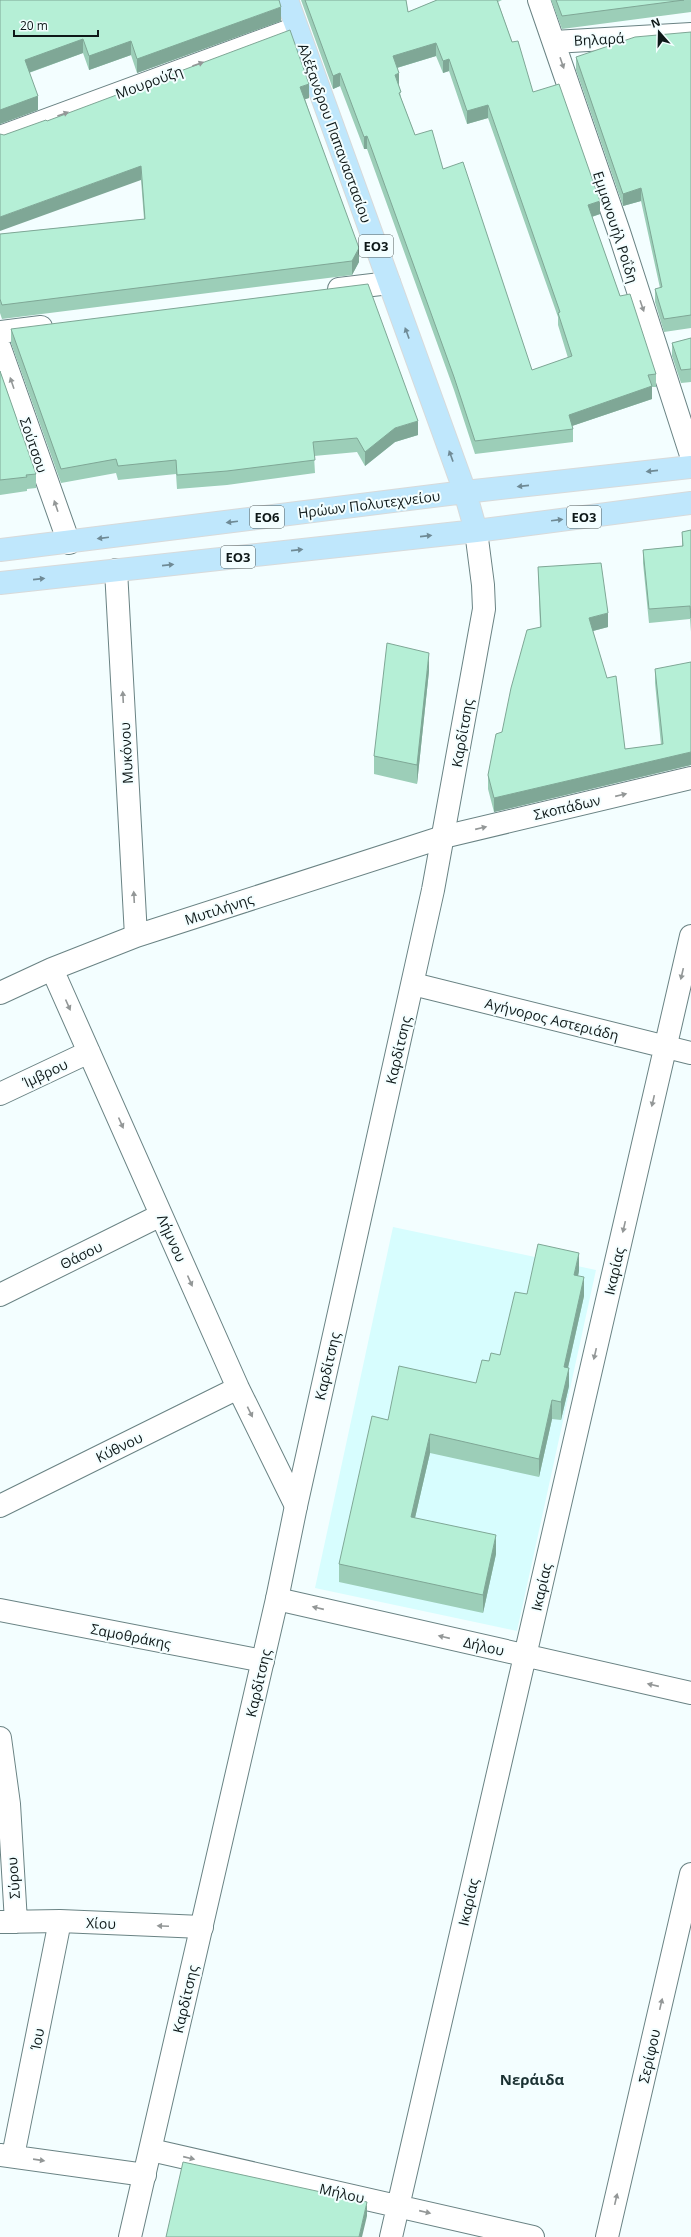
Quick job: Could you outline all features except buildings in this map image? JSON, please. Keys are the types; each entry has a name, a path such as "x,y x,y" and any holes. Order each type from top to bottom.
{"main road":[{"name":"Αλέξανδρου Παπαναστασίου","path":"288,0 465,492"},
{"name":"Ηρώων Πολυτεχνείου","path":"0,550 69,543 465,492 691,467"},
{"name":"Καρδίτσης","path":"465,492 476,531"},
{"name":"ΕΟ3","path":"0,583 476,531 691,503"}],"street":[{"name":"Εμμανουήλ Ροΐδη","path":"539,0 691,455"},
{"name":"Μουρούζη","path":"0,137 298,28"},
{"name":"Βηλαρά","path":"554,42 691,34"},
{"path":"319,292 389,283"},
{"path":"0,332 62,324"},
{"path":"656,347 677,342"},
{"name":"Σούτσου","path":"0,348 69,543"},
{"name":"Καρδίτσης","path":"130,2237 277,1599 296,1506 413,984 443,837 484,609 483,584 476,531"},
{"name":"Μυκόνου","path":"116,570 136,936"},
{"name":"Σκοπάδων","path":"443,837 691,778"},
{"name":"Μυτιλήνης","path":"0,993 52,969 136,936 443,837"},
{"name":"Ικαρίας","path":"391,2237 691,936"},
{"name":"Λήμνου","path":"52,969 238,1388 296,1506"},
{"name":"Αγήνορος Αστεριάδη","path":"413,984 691,1053"},
{"name":"Ίμβρου","path":"0,1094 89,1052"},
{"name":"Θάσου","path":"0,1295 161,1215"},
{"name":"Κύθνου","path":"0,1506 238,1388"},
{"name":"Δήλου","path":"277,1599 691,1693"},
{"name":"Σαμοθράκης","path":"0,1610 263,1661"},
{"name":"Σύρου","path":"0,1738 9,1804 8,1922"},
{"name":"Σερίφου","path":"607,2237 691,1874"},
{"name":"Χίου","path":"8,1922 60,1921 202,1927"},
{"name":"Ίου","path":"7,2155 60,1921"},
{"name":"Μήλου","path":"151,2150 533,2237"},
{"path":"7,2155 145,2175"}],"shaded area":[{"path":"393,1227 596,1270 517,1631 315,1588"}],"district":[{"name":"Νεράιδα","path":"532,2079"}]}
